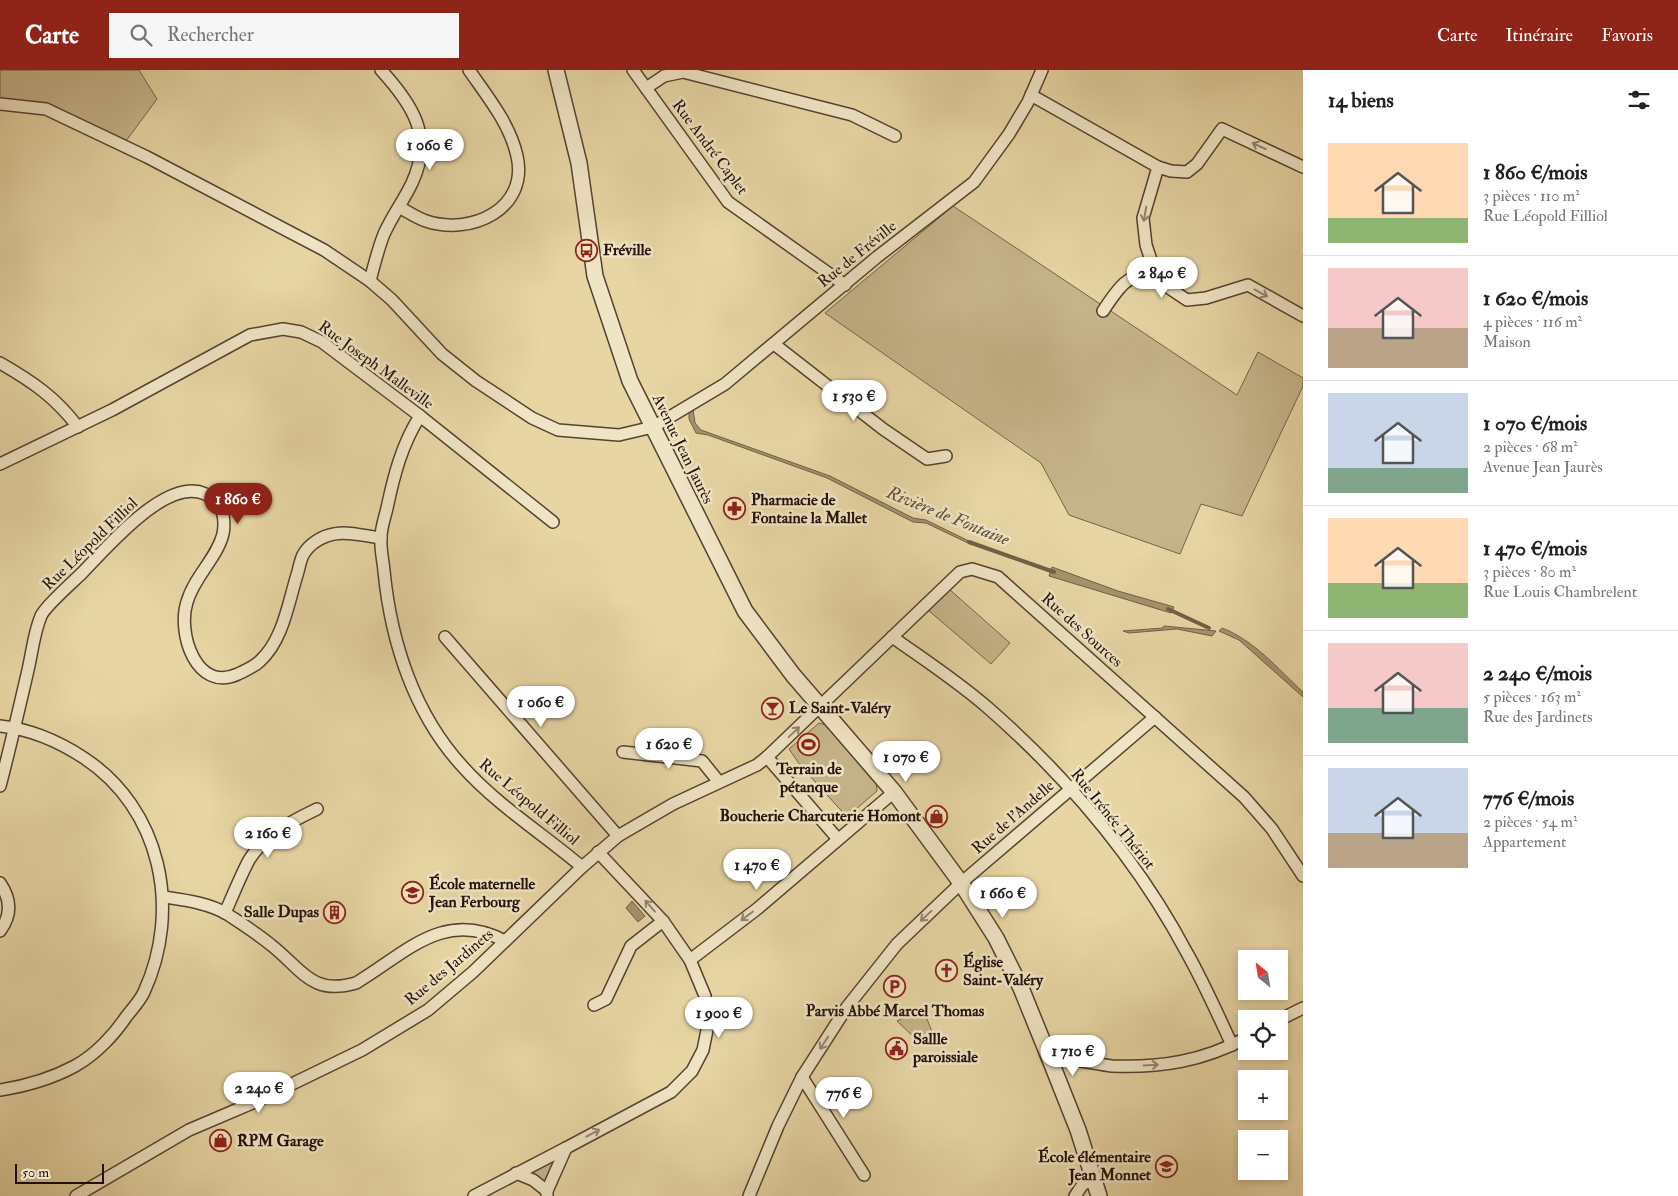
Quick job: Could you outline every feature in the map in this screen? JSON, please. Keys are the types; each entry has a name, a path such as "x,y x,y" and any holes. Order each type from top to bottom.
{"street":[{"path":"370,281 384,234 417,168 421,151 418,125 414,112 401,92 381,70"},
{"path":"399,207 427,221 456,225 475,223 496,214 507,205 516,187 519,172 517,156 505,126 469,70"},
{"name":"Avenue Jean Jaurès","path":"550,70 560,91"},
{"name":"Avenue Jean Jaurès","path":"556,70 577,155 595,276 601,300 630,381 745,611 793,675 822,706 894,792 983,914 1008,961 1051,1062 1099,1196"},
{"name":"Rue André Caplet","path":"633,70 728,202 752,221 845,284"},
{"name":"Rue de Fréville","path":"0,104 46,109 148,156 324,250 370,281 392,300 442,354 476,381 532,418 558,430 583,434 619,435 653,427 725,384 845,284 974,182 1009,134 1031,95 1042,70"},
{"path":"646,88 664,76 683,72 852,115 895,136"},
{"path":"1031,95 1158,167 1171,171 1187,172 1197,164 1222,129 1303,167"},
{"path":"1158,167 1143,218 1146,245 1154,269 1169,288 1187,300 1206,298 1248,285 1303,316"},
{"path":"1104,311 1120,286 1128,279 1154,269"},
{"name":"Rue Joseph Malleville","path":"0,464 78,427 250,335 283,329 302,332 322,342 420,416 553,522"},
{"path":"774,344 883,429 927,459 946,456"},
{"path":"0,363 39,386 61,405 78,427"},
{"name":"Rue Léopold Filliol","path":"420,416 410,432 395,472 380,538 387,603 399,652 412,688 440,738 462,767 485,789 582,867"},
{"name":"Rue Léopold Filliol","path":"15,727 42,614 138,517 157,503 175,495 192,492 206,494 216,502 223,515 225,526 222,538 186,603 185,626 186,642 200,668 209,674 222,677 235,675 250,668 260,661 270,648 280,631 303,555 312,545 322,538 334,534 350,533 380,538"},
{"name":"Rue des Sources","path":"767,757 960,572 972,569 984,571 998,577 1244,797 1272,829 1303,876"},
{"path":"445,637 618,836"},
{"name":"Rue Irénée Thériot","path":"892,637 986,706 1071,789 1118,845 1187,952 1232,1046"},
{"name":"Rue de l'Andelle","path":"749,1196 778,1126 802,1077 847,1008 897,944 961,883 1155,717"},
{"path":"0,726 15,727 61,743 101,769 133,806 154,849 164,897 160,946 143,993 114,1034 76,1065 30,1085 0,1090"},
{"path":"0,786 15,727"},
{"path":"623,752 702,761 719,782"},
{"path":"767,757 837,838"},
{"name":"Rue des Jardinets","path":"76,1196 189,1130 257,1101 362,1050 428,1010 474,972 582,867 618,836 673,804 757,765 767,757"},
{"path":"690,960 757,909 837,838 894,792"},
{"path":"225,913 250,858 268,839 288,823 317,809"},
{"path":"474,1196 671,1092 692,1071 703,1050 707,1030 707,1010 702,985 690,960 663,921 598,852"},
{"path":"0,883 8,898 9,910 0,932"},
{"path":"164,897 186,900 225,913 272,945 311,981 327,987 356,983 422,939 444,932 487,932 505,942"},
{"path":"594,1005 606,999 631,946 663,921"},
{"path":"1288,1016 1303,1008"},
{"path":"1051,1062 1061,1059 1111,1066 1151,1066 1189,1062 1238,1043"},
{"path":"802,1077 864,1175"},
{"path":"516,1173 533,1180 547,1194 566,1148"},
{"path":"1074,1196 1084,1184 1094,1180"}],"shaded area":[{"path":"0,70 139,70 157,99 126,141 45,106 0,101"},
{"path":"953,206 1237,395 1258,352 1303,378 1303,386 1242,516 1201,504 1180,554 1069,515 1041,463 825,313"},
{"path":"693,409 695,423 701,430 830,476 913,518 926,520 973,543 970,544 926,523 913,522 827,478 708,435 696,433 689,419 689,410"},
{"path":"1052,567 1118,591 1174,607 1171,613 1049,576"},
{"path":"949,589 1010,643 991,664 928,610"},
{"path":"1164,626 1216,631 1212,636 1177,629 1129,633 1123,631 1163,628"},
{"path":"1222,628 1234,633 1255,647 1303,692 1303,697 1239,640 1219,631"},
{"path":"819,723 826,725 876,782 877,791 847,817 800,765 789,749"},
{"path":"632,901 645,916 638,922 626,908"},
{"path":"923,1009 935,1039 921,1044 897,1021"},
{"path":"553,1160 555,1163 548,1181 544,1183 531,1176 530,1172"}],"waterway":[{"name":"Rivière de Fontaine","path":"969,542 1054,572"},
{"name":"Rivière de Fontaine","path":"1168,609 1209,628"}],"place":[{"name":"Fréville","path":"587,250"},
{"name":"Pharmacie de Fontaine la Mallet","path":"735,509"},
{"name":"Le Saint-Valéry","path":"773,708"},
{"name":"Terrain de pétanque","path":"809,745"},
{"name":"Boucherie Charcuterie Homont","path":"937,816"},
{"name":"École maternelle Jean Ferbourg","path":"413,893"},
{"name":"Salle Dupas","path":"335,912"},
{"name":"Église Saint-Valéry","path":"947,971"},
{"name":"Parvis Abbé Marcel Thomas","path":"895,987"},
{"name":"Sallle paroissiale","path":"897,1048"},
{"name":"RPM Garage","path":"221,1141"},
{"name":"École élémentaire Jean Monnet","path":"1167,1166"}]}
